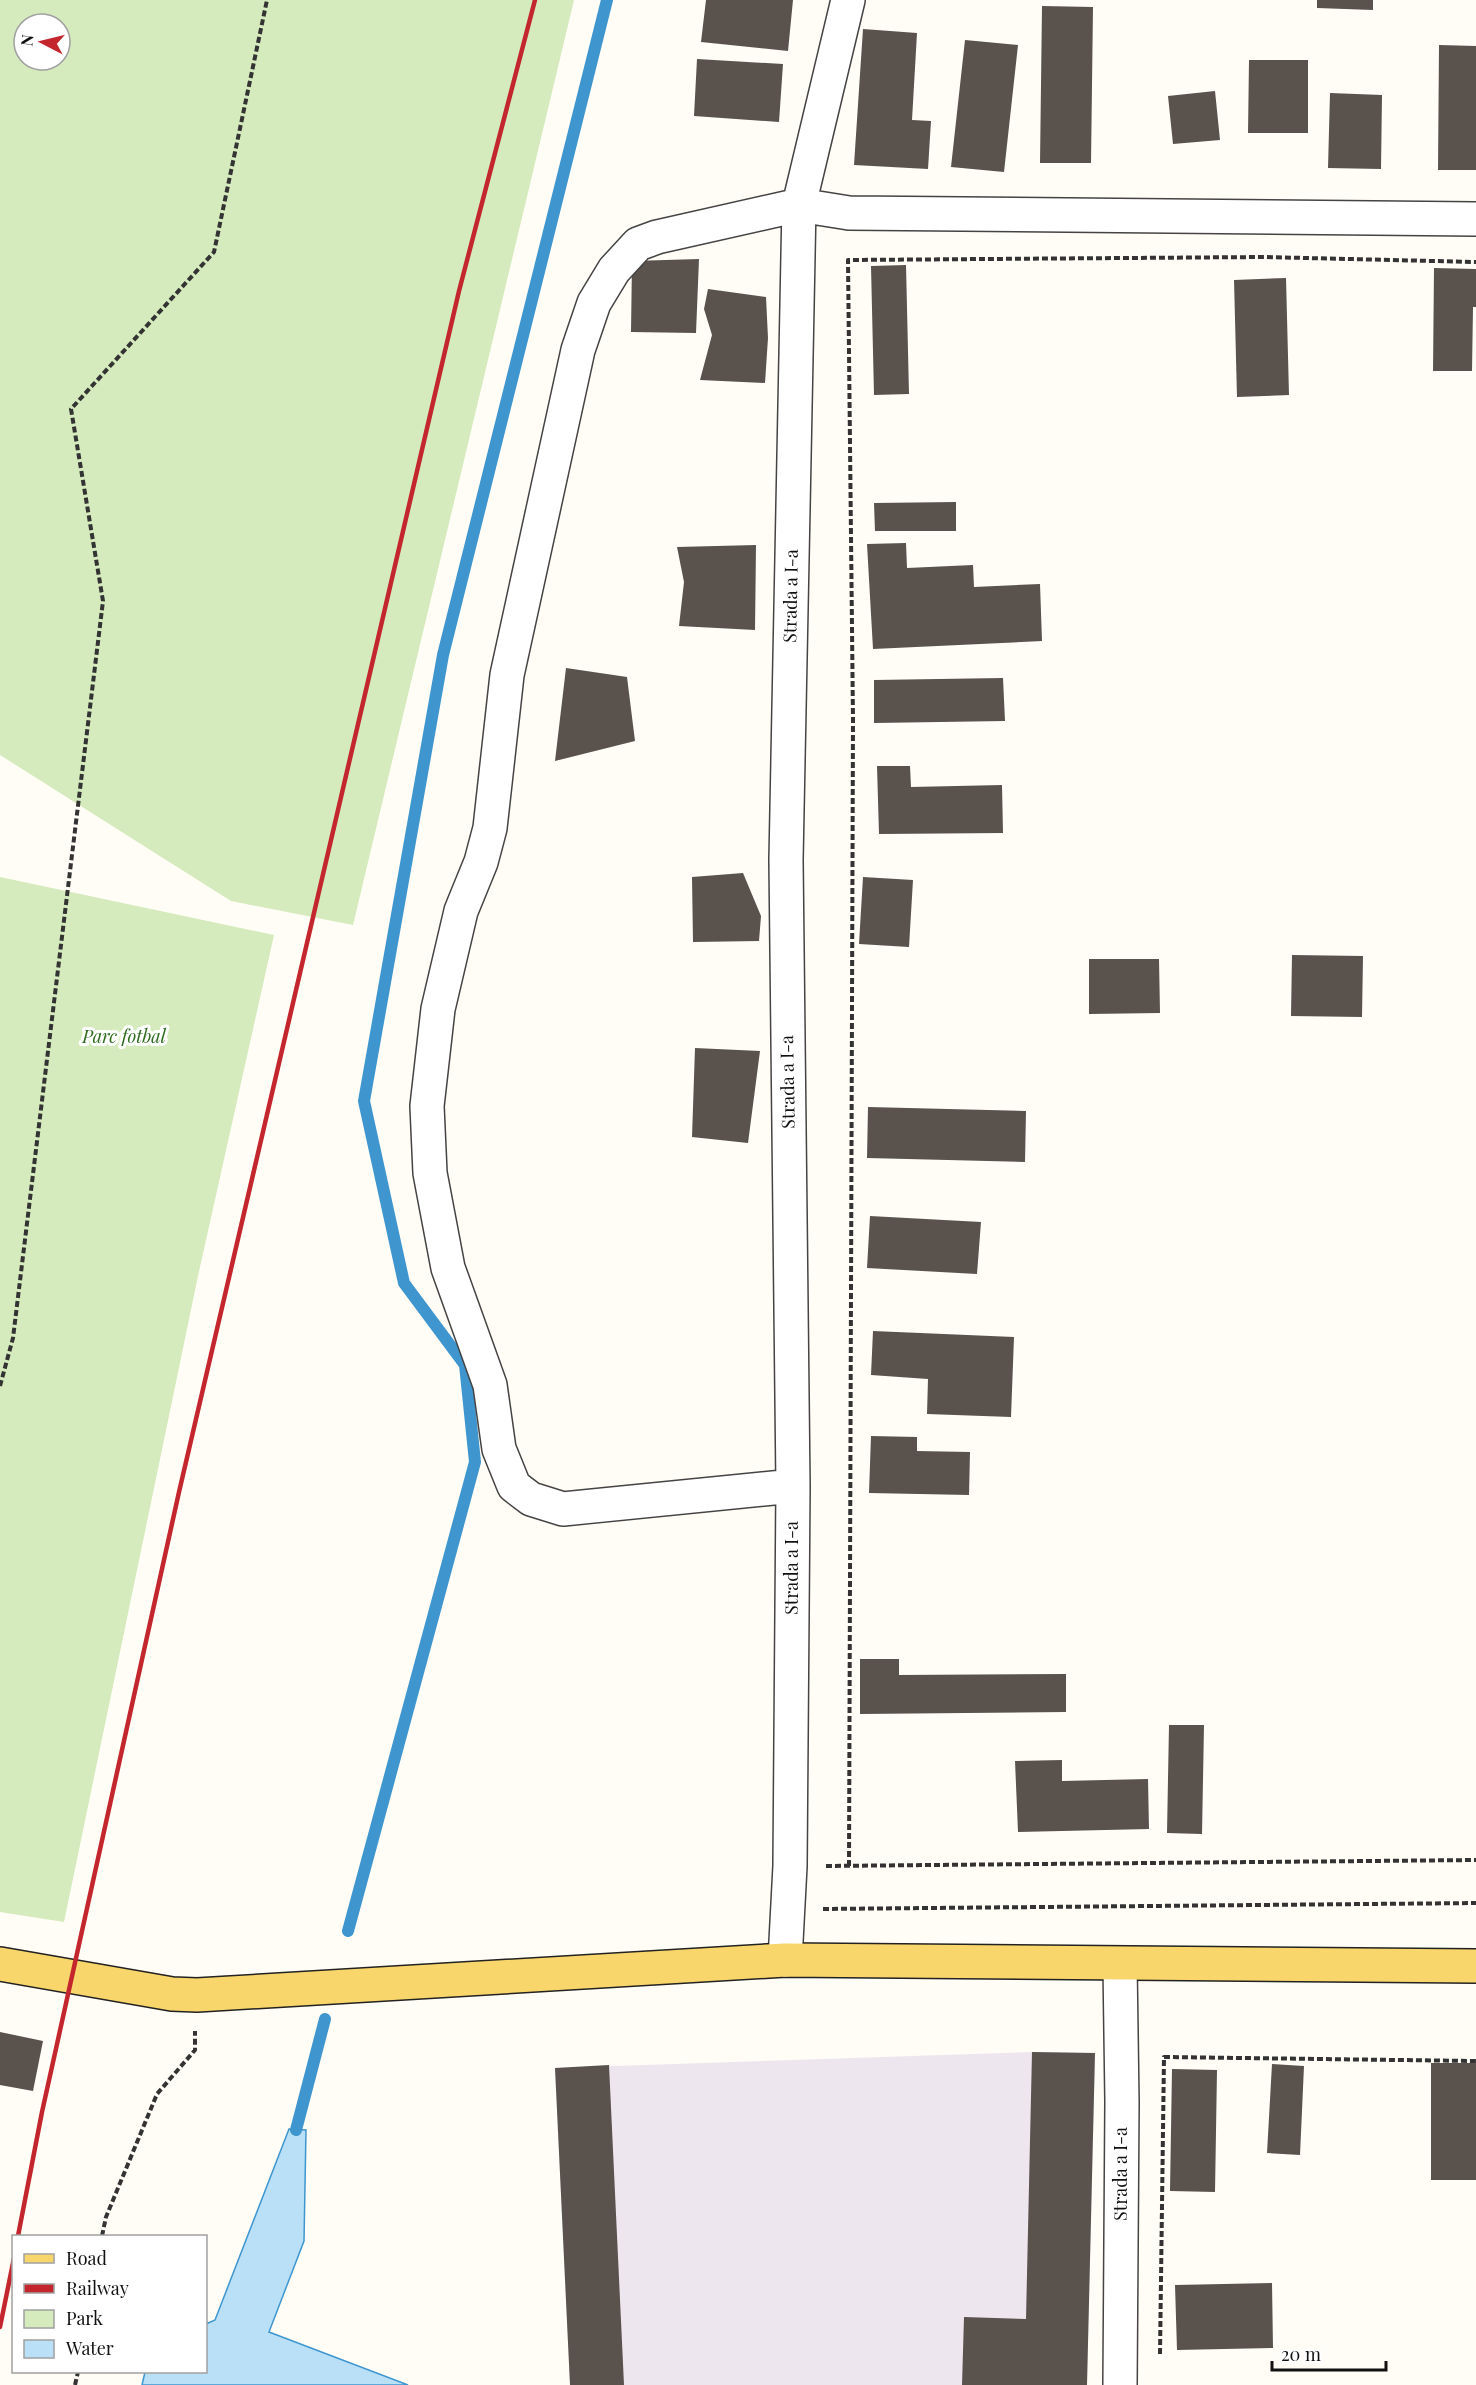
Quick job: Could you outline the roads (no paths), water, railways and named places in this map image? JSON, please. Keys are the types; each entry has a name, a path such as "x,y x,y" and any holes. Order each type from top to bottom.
{"main road":[{"path":"0,1964 172,1994 197,1995 785,1960 1476,1966"}],"street":[{"name":"Strada a I-a","path":"785,1960 790,1866 793,1485 786,860 799,205 848,0"},
{"path":"793,1485 563,1509 531,1499 514,1486 499,1449 490,1385 448,1268 430,1173 427,1106 438,1009 461,911 481,862 490,828 510,663 578,350 594,303 614,270 638,244 657,237 799,205 849,213 1476,219"},
{"name":"Strada a I-a","path":"1120,1964 1122,2114 1120,2385"}],"water":[{"path":"289,2129 306,2130 304,2241 269,2332 408,2385 142,2385 145,2373 207,2373 207,2324 215,2320"}],"waterway":[{"path":"348,1931 475,1462 465,1365 404,1283 364,1101 443,655 607,0"},
{"path":"296,2130 325,2019"}],"railway":[{"path":"18,2235 42,2112 179,1492 459,291 535,0"},
{"path":"0,2327 12,2268"}],"park label":[{"name":"Parc fotbal","path":"124,1037"}]}
